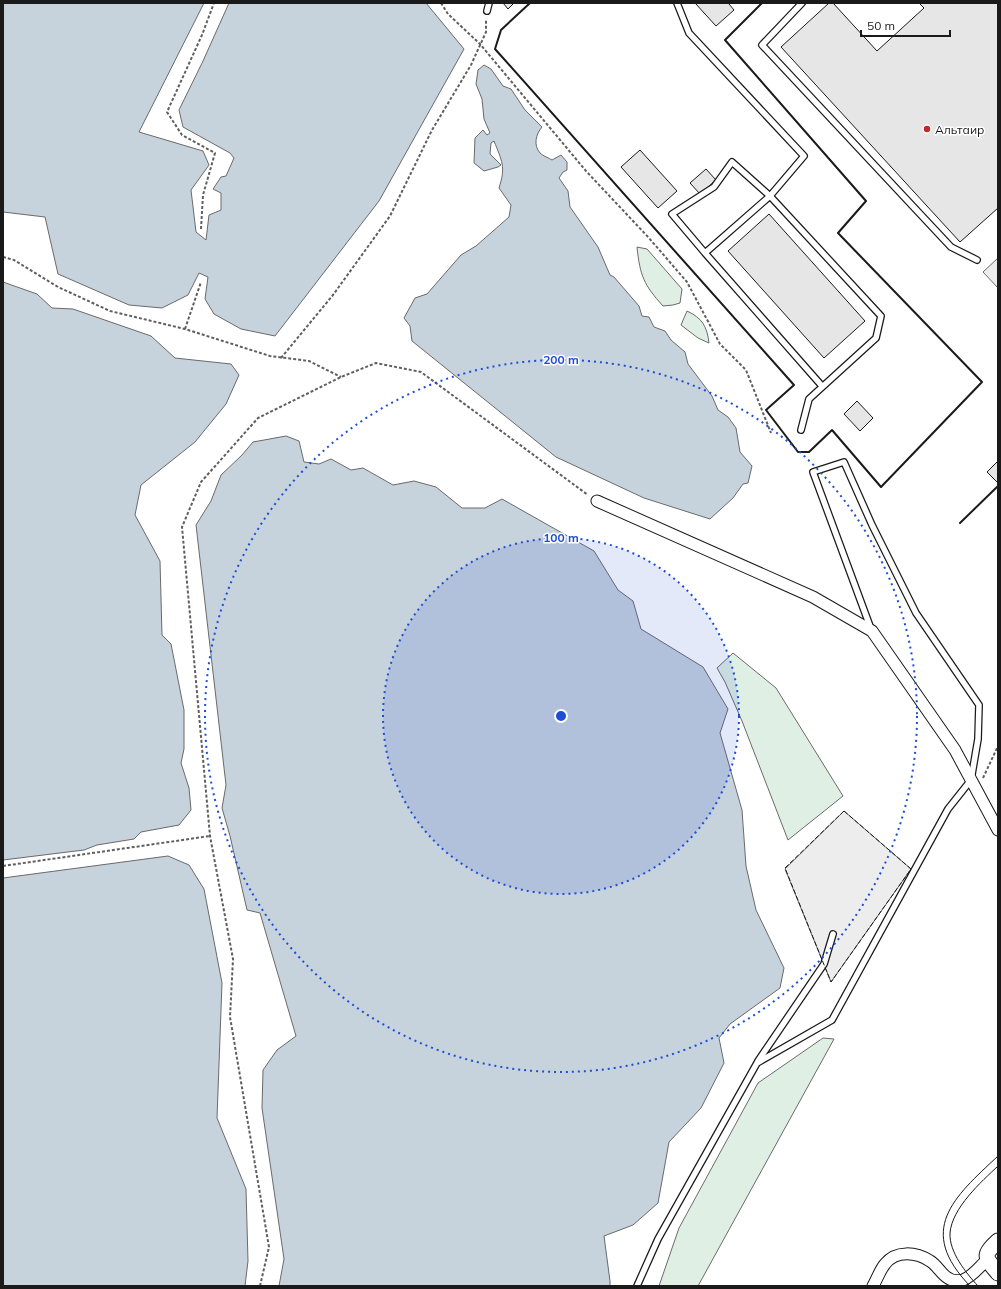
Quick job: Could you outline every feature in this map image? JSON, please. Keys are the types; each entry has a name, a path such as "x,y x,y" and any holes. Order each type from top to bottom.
{"street":[{"path":"597,501 812,597 872,631 955,750 998,830"},
{"path":"998,1241 987,1254 987,1260 998,1273"},
{"path":"873,1286 885,1264 893,1257 904,1254 916,1254 931,1262 948,1279 956,1280 960,1283 987,1260"}],"lane":[{"path":"486,11 489,3"},
{"path":"678,3 689,33 804,156 770,196 706,253"},
{"path":"802,3 762,45 951,247 977,260"},
{"path":"802,430 809,399 876,338 881,316 770,196 732,162 714,186 672,214 822,386"},
{"path":"757,1063 832,1020 948,809 971,780 978,739 979,705 916,613 872,524 844,462 813,472 872,631"},
{"path":"637,1286 658,1239 757,1063 824,964 833,934"}],"path":[{"path":"201,229 203,195 216,153 182,135 167,112 202,35 214,3"},
{"path":"441,3 448,14 480,44 586,171 649,238 687,282 720,344 746,370 771,433"},
{"path":"281,358 333,295 390,216 432,130 470,65 486,32 486,11"},
{"path":"3,257 14,260 58,286 110,310 185,329 270,356 309,361 340,377"},
{"path":"185,329 201,282"},
{"path":"260,1286 269,1247 230,1017 233,959 210,836 182,527 201,482 258,418 340,377 376,364 421,372 597,501"},
{"path":"977,792 998,746"},
{"path":"3,866 210,836"}],"green space":[{"path":"637,247 647,249 682,289 680,303 663,306 651,292 644,280"},
{"path":"687,311 703,323 707,332 709,343 698,338 681,325"},
{"path":"733,653 776,688 843,796 788,840 742,721 725,682 717,668"},
{"path":"823,1038 834,1039 698,1286 659,1286 679,1228 758,1083"}],"shaded area":[{"path":"3,3 204,3 139,132 203,151 209,165 191,190 196,232 206,240 209,215 221,210 221,193 213,189 221,177 226,176 234,158 230,153 183,127 179,110 229,3 426,3 464,49 379,201 275,336 241,329 214,314 205,299 208,277 199,273 188,295 162,308 129,305 58,274 45,217 3,212"},
{"path":"484,65 491,69 503,86 511,89 525,110 542,127 536,140 540,153 552,160 561,155 567,162 567,170 563,172 559,178 568,191 570,207 598,247 610,275 614,277 639,306 642,316 649,317 654,327 665,331 671,340 685,352 688,364 712,396 718,410 728,417 736,428 740,452 752,466 748,483 743,484 733,498 710,519 644,498 556,457 412,341 410,326 404,318 415,298 427,294 461,255 476,246 509,217 511,205 499,188 503,169 494,141 491,143 490,154 501,165 484,171 474,163 475,138 483,130 487,135 490,133 484,119 482,99 476,84 478,70"},
{"path":"998,258 998,288 983,272"},
{"path":"3,282 37,294 52,308 73,309 151,336 175,358 231,364 239,375 226,404 195,442 141,485 135,515 160,561 162,635 171,644 184,710 184,749 181,763 189,788 191,810 179,825 141,832 134,839 97,845 84,850 3,860"},
{"path":"286,436 299,441 304,462 319,464 331,459 351,470 363,468 393,485 414,481 436,487 462,508 485,508 502,499 594,551 618,590 633,601 641,629 703,667 728,709 720,733 742,810 746,866 756,910 784,968 780,988 730,1024 719,1038 724,1063 701,1108 669,1142 658,1203 633,1225 604,1236 610,1286 279,1286 284,1259 262,1108 263,1070 277,1050 296,1036 260,913 247,910 222,808 226,785 196,525 211,501 221,475 253,442"},
{"path":"844,811 911,869 831,982 785,869"},
{"path":"168,856 189,865 204,889 222,983 217,1118 246,1189 248,1261 245,1286 3,1286 3,878"}],"building":[{"path":"503,3 514,3 508,9"},
{"path":"695,3 730,3 729,4 734,10 716,26"},
{"name":"Альтаир","path":"829,3 833,3 877,51 924,8 919,3 998,3 998,208 960,242 781,47"},
{"path":"640,150 677,191 658,208 621,167"},
{"path":"706,169 716,180 700,194 690,183"},
{"path":"769,214 865,321 824,358 728,251"},
{"path":"857,401 873,418 860,431 844,414"},
{"path":"998,461 998,483 987,472"}],"tram line":[{"path":"970,1286 954,1266 945,1248 943,1231 947,1216 955,1201 967,1186 998,1156"},
{"path":"978,1286 968,1275 955,1255 950,1240 950,1233 956,1214 968,1196 998,1166"}],"fence":[{"path":"844,811 911,869 831,982 785,868 844,811"}],"wall":[{"path":"530,3 501,30 495,49 794,385 766,410 798,452 809,452 832,430 881,487 982,382 838,233 866,201 725,40 762,3"},
{"path":"960,523 998,486"}],"place":[{"name":"Альтаир","path":"927,129"}]}
